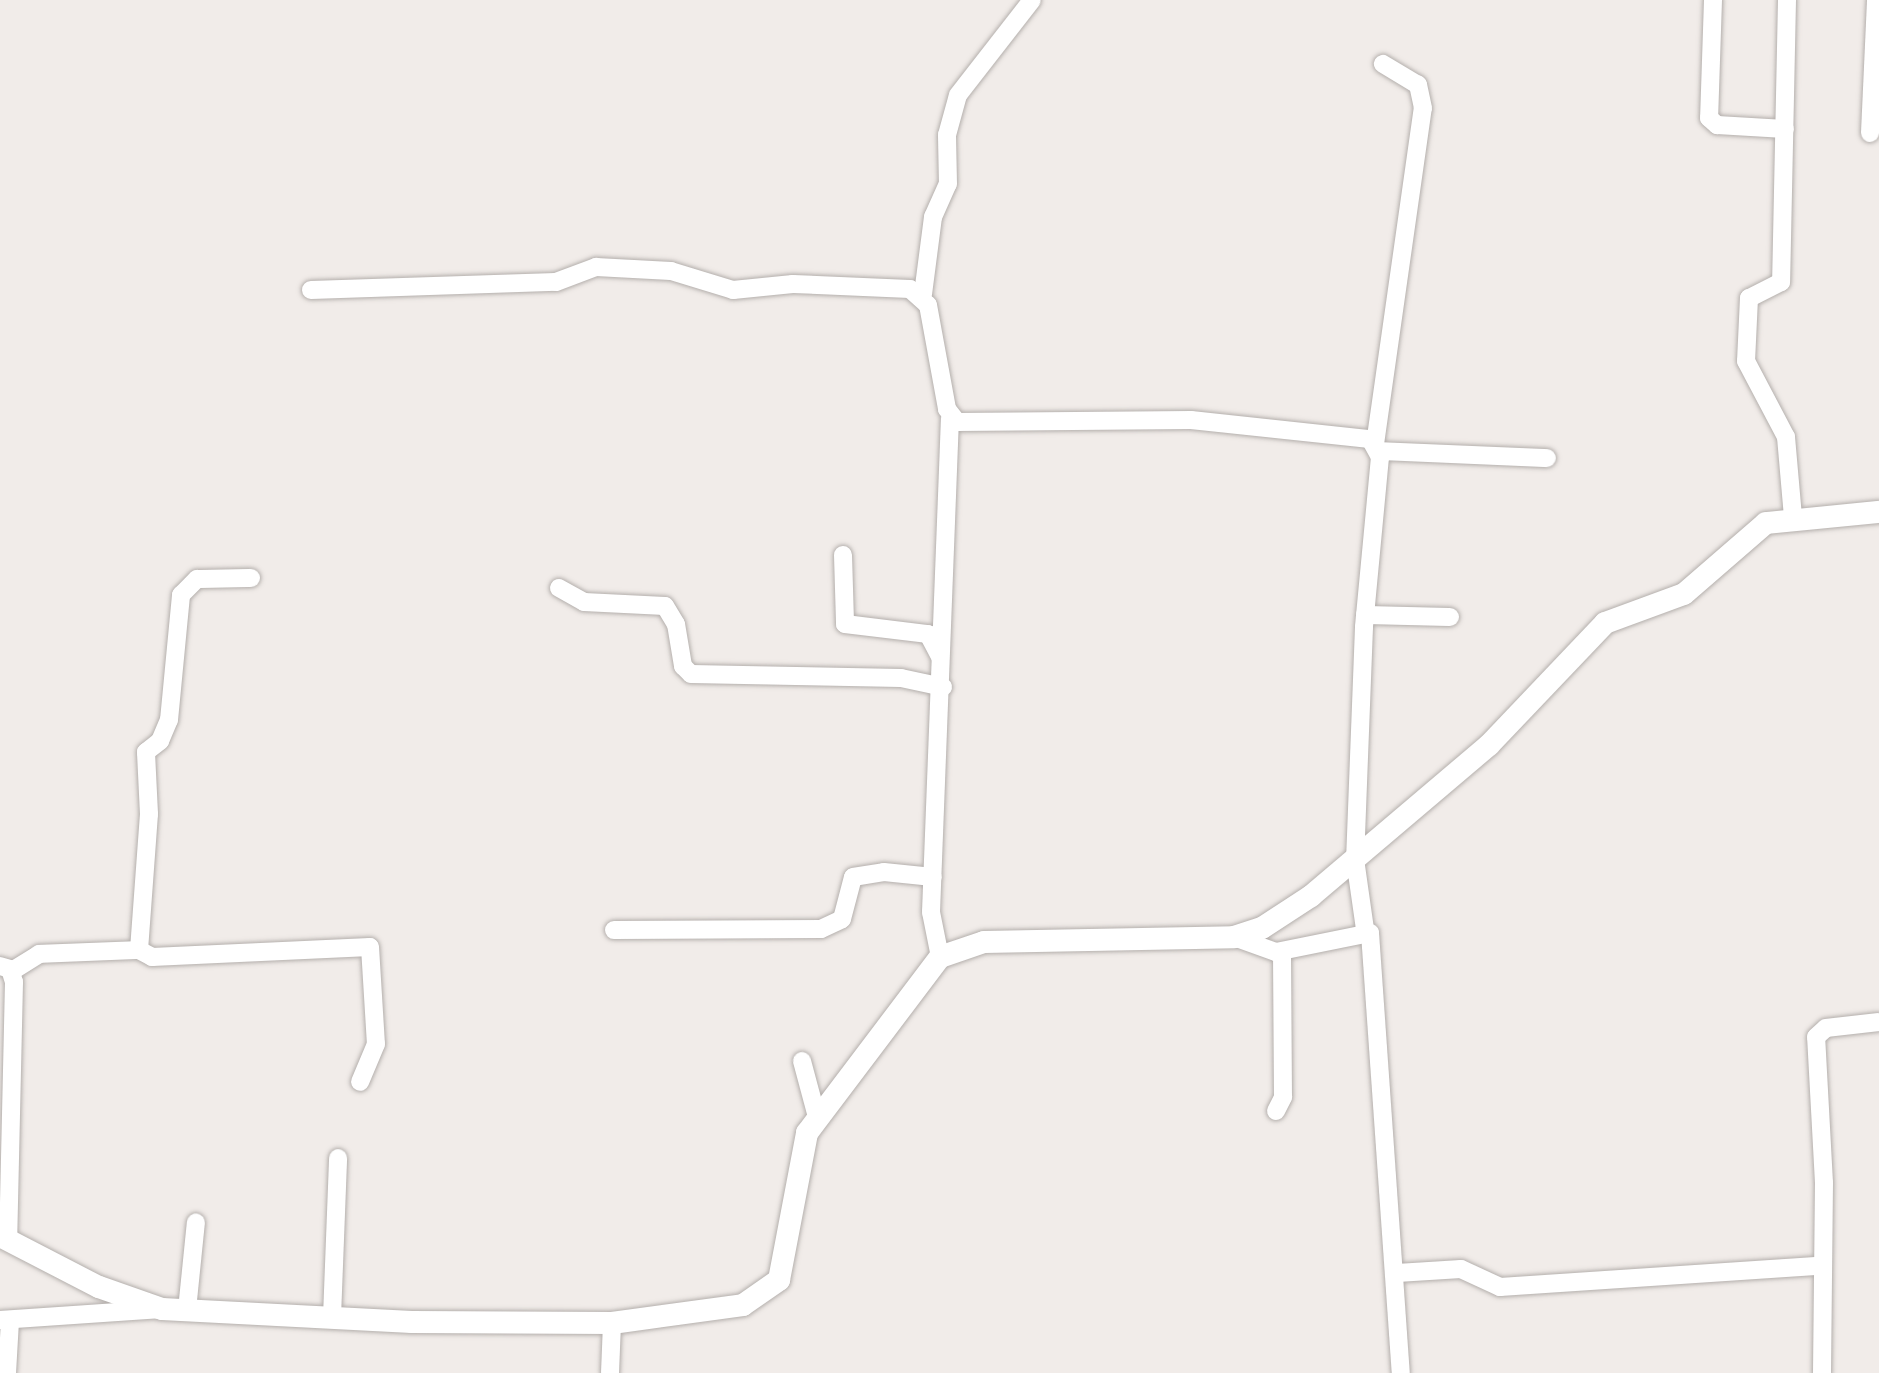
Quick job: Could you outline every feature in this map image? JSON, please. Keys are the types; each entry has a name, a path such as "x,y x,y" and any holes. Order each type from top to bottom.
{"street":[{"path":"940,957 932,938 933,877 944,667 950,418 922,294 933,216 948,184 947,135 958,95 1032,0"},
{"path":"1713,0 1709,118 1717,125 1785,130"},
{"path":"1787,0 1782,282 1748,298 1746,361 1786,437 1793,516"},
{"path":"1870,133 1876,0"},
{"path":"1383,64 1418,85 1423,108 1377,448 1365,615 1355,859 1364,930 1372,938 1401,1373"},
{"path":"310,290 556,282 596,267 671,272 733,290 793,284 922,294"},
{"path":"950,418 964,424 1191,420 1377,448 1546,458"},
{"path":"8,1373 5,1321 162,1309 612,1323 726,1310 772,1288 784,1266 799,1164 816,1117 940,957 984,942 1234,937 1283,916 1514,722 1605,623 1684,594 1752,531 1793,516 1879,512"},
{"path":"844,555 846,624 928,634 944,667"},
{"path":"138,950 149,814 146,754 169,720 180,595 197,580 250,578"},
{"path":"559,588 584,602 665,606 676,624 683,666 692,674 902,678 943,687"},
{"path":"1365,615 1450,616"},
{"path":"614,930 821,930 842,919 853,877 884,872 933,877"},
{"path":"1234,937 1248,947 1282,952 1364,930"},
{"path":"162,1309 100,1287 4,1238 6,969 39,954 138,950 152,956 370,948 376,1044 360,1082"},
{"path":"1276,1111 1283,1096 1282,952"},
{"path":"1822,1373 1819,1266 1824,1182 1816,1037 1826,1028 1879,1022"},
{"path":"802,1061 816,1117"},
{"path":"332,1317 338,1158"},
{"path":"187,1310 196,1222"},
{"path":"1397,1273 1461,1268 1500,1288 1819,1266"},
{"path":"610,1373 612,1323"}]}
